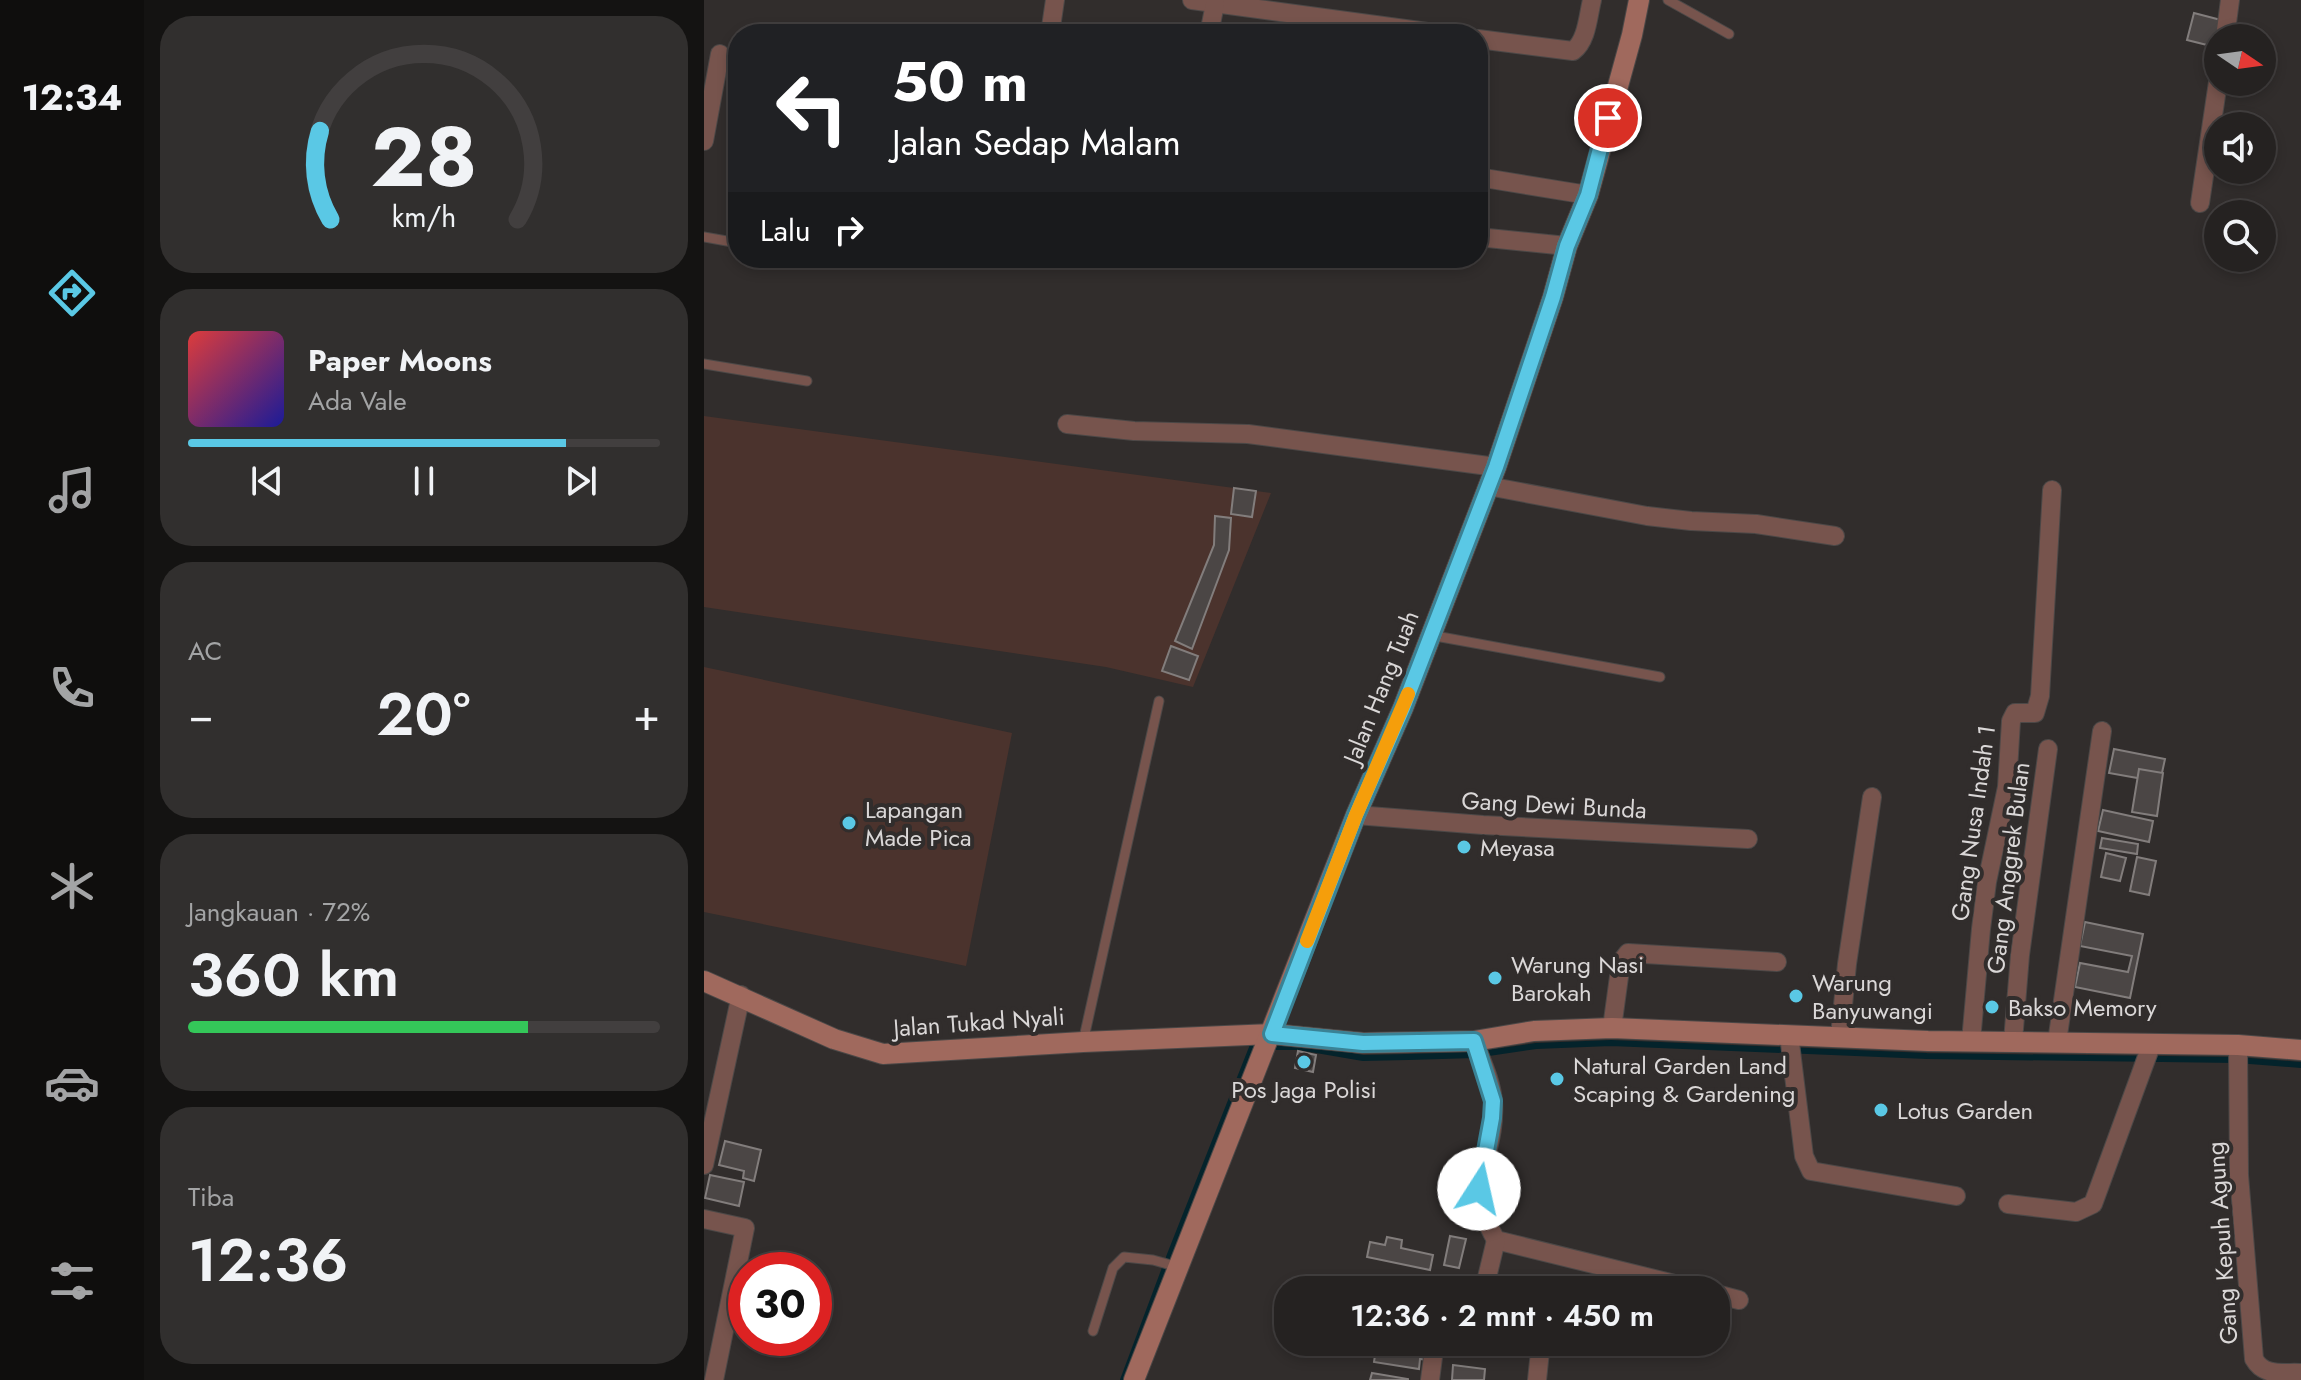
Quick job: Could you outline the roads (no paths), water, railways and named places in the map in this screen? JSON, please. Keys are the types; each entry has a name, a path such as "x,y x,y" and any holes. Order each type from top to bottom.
{"street":[{"path":"1051,24 1055,0"},
{"path":"1192,0 1366,24"},
{"path":"1488,40 1573,51 1583,38 1592,0"},
{"name":"Jalan Hang Tuah","path":"1134,1380 1492,477 1553,297 1567,246 1588,195 1639,0"},
{"path":"2227,24 2230,0"},
{"path":"1211,24 1215,4"},
{"path":"704,141 720,54"},
{"path":"2200,203 2216,96"},
{"path":"1488,179 1588,195"},
{"path":"1488,238 1567,246"},
{"path":"1067,424 1134,431 1248,434 1492,477 1647,516 1756,524 1835,536"},
{"name":"Gang Nusa Indah 1","path":"1971,1041 1987,882 2007,787 2011,721 2015,713 2035,713 2040,696 2052,490"},
{"path":"2057,1042 2102,731"},
{"name":"Gang Anggrek Bulan","path":"2013,1041 2020,955 2048,749"},
{"path":"1840,1036 1849,948 1872,797"},
{"name":"Gang Dewi Bunda","path":"1356,815 1748,839"},
{"path":"1612,1028 1621,962 1628,953 1777,962"},
{"name":"Jalan Tukad Nyali","path":"704,981 834,1039 883,1054 1272,1034 1363,1043 1477,1048 1534,1031 1612,1028 1790,1046 1840,1036 2057,1042 2238,1056 2301,1050"},
{"path":"704,1165 741,995"},
{"path":"1790,1046 1804,1156 1811,1171 1956,1196"},
{"path":"1477,1048 1493,1101 1479,1189 1480,1205 1496,1240 1487,1276"},
{"path":"2008,1204 2076,1212 2093,1204 2151,1048"},
{"name":"Gang Kepuh Agung","path":"2238,1056 2239,1175 2254,1359 2258,1367 2268,1372 2301,1373"},
{"path":"704,1219 745,1228 714,1380"},
{"path":"1496,1240 1642,1276"},
{"path":"1730,1298 1739,1300"},
{"path":"1430,1380 1433,1356"},
{"path":"1537,1380 1540,1356"}],"lane":[{"path":"1668,0 1729,34"},
{"path":"704,237 728,241"},
{"path":"704,364 807,381"},
{"path":"1430,635 1660,677"},
{"path":"1083,1042 1159,701"},
{"path":"1093,1331 1113,1268 1124,1257 1178,1267"}],"waterway":[{"path":"1273,1047 1299,1047 1363,1058 1475,1055 1536,1046 1611,1043 1927,1056 2237,1060 2301,1065"},
{"path":"1169,1257 1253,1045"},
{"path":"1123,1380 1165,1268"}],"place":[{"name":"Lapangan Made Pica","path":"849,823"},
{"name":"Meyasa","path":"1464,847"},
{"name":"Warung Nasi Barokah","path":"1495,978"},
{"name":"Warung Banyuwangi","path":"1796,996"},
{"name":"Bakso Memory","path":"1992,1007"},
{"name":"Pos Jaga Polisi","path":"1304,1062"},
{"name":"Natural Garden Land Scaping & Gardening","path":"1557,1079"},
{"name":"Lotus Garden","path":"1881,1110"}]}
